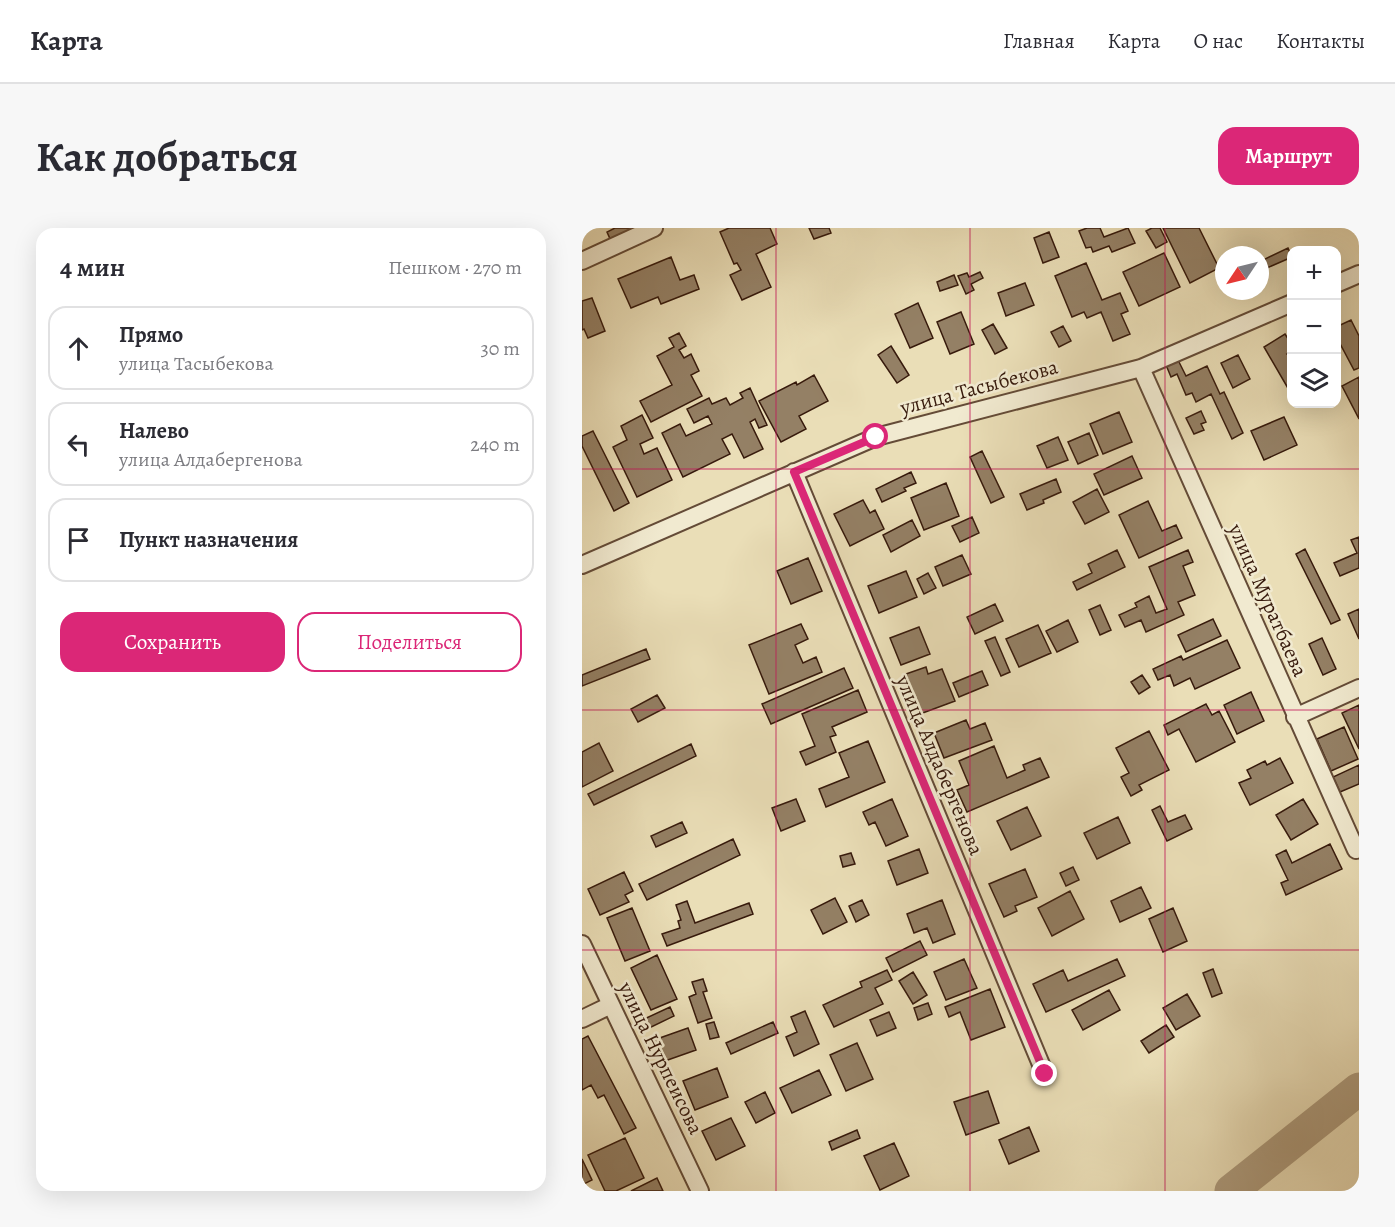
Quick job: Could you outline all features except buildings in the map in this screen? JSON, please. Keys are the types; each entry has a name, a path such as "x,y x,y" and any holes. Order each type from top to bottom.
{"street":[{"path":"582,261 654,228"},
{"path":"1341,282 1359,274"},
{"name":"улица Тасыбекова","path":"582,566 876,437 1141,368 1287,305"},
{"name":"улица Муратбаева","path":"1141,368 1356,850"},
{"name":"улица Алдабергенова","path":"794,472 1045,1074"},
{"path":"1295,717 1359,688"},
{"name":"улица Нурпеисова","path":"582,944 700,1191"},
{"path":"582,1019 611,1005"}],"waterway":[{"path":"1231,1191 1359,1089"}],"route":[{"path":"876,437 794,472 1045,1074"}]}
